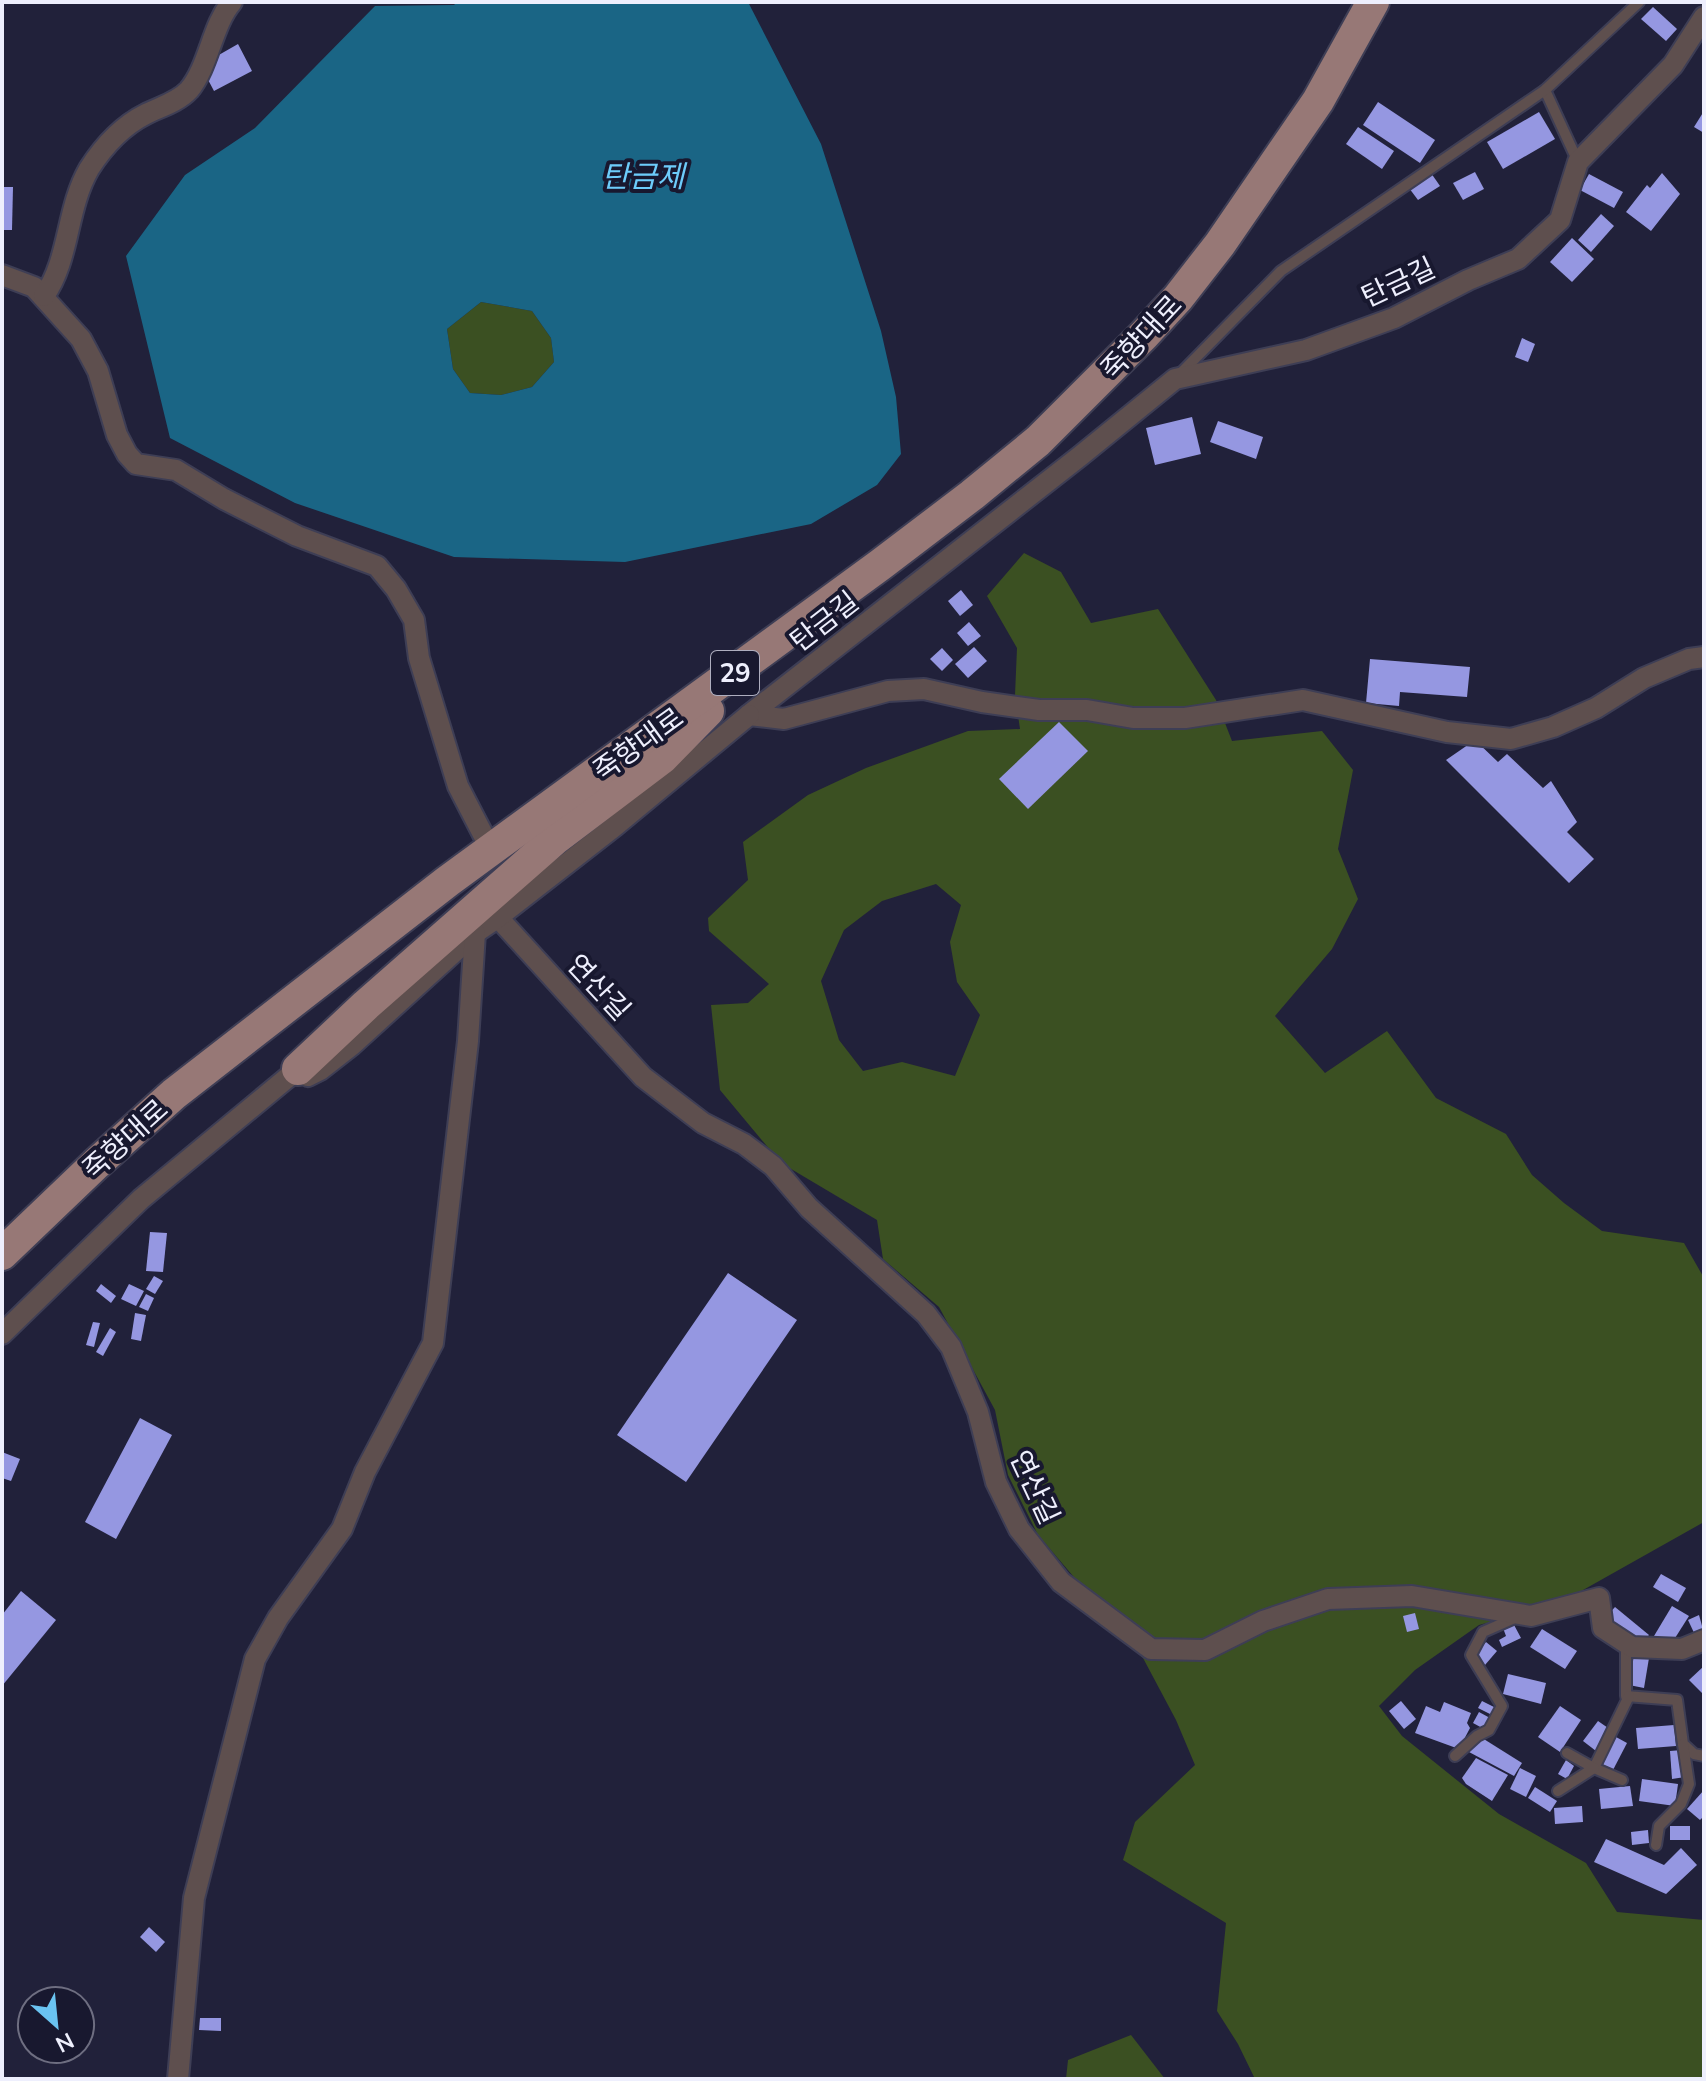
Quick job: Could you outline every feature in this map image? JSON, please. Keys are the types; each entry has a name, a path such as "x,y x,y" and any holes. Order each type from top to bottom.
{"main road":[{"name":"죽향대로","path":"2,1254 174,1094 491,850 774,644 972,495 1038,441 1178,298 1249,206 1318,101 1373,2"},
{"path":"298,1069 366,1005 490,910 555,839 662,758 774,644"}],"street":[{"path":"44,296 54,278 79,191 89,170 105,146 122,129 188,91 218,33 223,13 232,2"},
{"name":"탄금길","path":"298,1069 308,1076 352,1045 475,933 490,910 615,826 749,715 1175,379 1306,350 1394,318 1468,280 1518,259 1560,220 1578,162 1673,65 1700,28"},
{"path":"2,275 34,287 81,339 98,371 117,435 136,464 176,470 224,499 297,536 377,566 396,589 414,620 419,658 458,786 491,850"},
{"path":"749,715 784,719 888,691 924,689 1039,710 1087,710 1133,718 1185,718 1303,700 1447,732 1511,739 1553,727 1596,708 1644,678 1689,659 1704,657"},
{"name":"연산길","path":"490,910 643,1077 703,1123 744,1144 773,1166 809,1208 926,1314 951,1347 978,1412 996,1482 1019,1529 1061,1582 1151,1649 1205,1650 1263,1621 1328,1599 1412,1596 1531,1616 1599,1598 1603,1628 1626,1643"},
{"path":"178,2079 194,1898 255,1659 278,1618 342,1529 365,1472 433,1343 468,1041 475,933"},
{"path":"2,1334 141,1199 298,1069"},
{"path":"1626,1643 1632,1647 1682,1649 1704,1640"}],"lane":[{"path":"1175,379 1281,271 1545,90 1639,2"},
{"path":"1545,90 1578,162"},
{"path":"1455,1756 1477,1736 1489,1730 1502,1706 1471,1655 1483,1632 1522,1615"},
{"path":"1626,1643 1626,1696 1677,1700 1689,1784 1681,1804 1659,1826 1656,1845"},
{"path":"1558,1791 1594,1768 1629,1696"},
{"path":"1683,1744 1694,1754 1704,1756"},
{"path":"1567,1753 1622,1780"}],"green space":[{"path":"481,302 532,311 551,338 554,362 532,387 501,395 470,393 453,369 447,329"},
{"path":"1024,553 1061,572 1091,623 1158,609 1216,700 1232,741 1322,731 1353,770 1338,849 1358,899 1332,949 1275,1016 1325,1073 1387,1031 1436,1098 1506,1134 1532,1175 1564,1203 1602,1231 1684,1243 1704,1278 1704,1522 1560,1603 1479,1625 1415,1670 1379,1706 1402,1736 1499,1814 1586,1863 1617,1912 1704,1920 1704,2079 1255,2079 1217,2011 1226,1923 1123,1860 1135,1822 1195,1765 1176,1720 1143,1658 1038,1535 1008,1475 995,1410 939,1307 883,1259 877,1220 781,1163 720,1090 711,1005 748,1003 769,984 709,931 708,918 748,880 743,842 808,795 866,768 968,731 1020,729 1015,695 1017,648 987,596","holes":["936,884 961,905 950,942 957,982 980,1015 955,1076 902,1062 863,1071 839,1040 821,981 844,930 882,901"]},
{"path":"1131,2035 1165,2079 1066,2079 1068,2060"}],"water":[{"name":"탄금제","path":"457,2 748,2 821,144 881,331 896,397 901,454 877,485 811,524 625,562 454,557 295,503 170,438 126,256 185,175 255,128 375,6 454,5","holes":["481,302 532,311 551,338 554,362 532,387 501,395 470,393 453,369 447,329"]}],"building":[{"path":"1653,7 1677,29 1666,41 1641,19"},
{"path":"238,44 252,71 214,91 205,74 214,69 210,60"},
{"path":"1378,102 1435,140 1420,163 1363,125"},
{"path":"1704,111 1704,133 1694,127"},
{"path":"1539,112 1555,139 1503,169 1487,142"},
{"path":"1358,127 1394,151 1382,169 1346,144"},
{"path":"1475,172 1484,189 1463,200 1453,183"},
{"path":"1431,173 1440,186 1418,200 1409,188"},
{"path":"1662,173 1680,194 1651,231 1626,212 1647,185 1650,188"},
{"path":"1589,174 1623,192 1614,208 1580,190"},
{"path":"2,187 13,187 12,230 2,230"},
{"path":"1601,214 1614,226 1591,252 1578,240"},
{"path":"1572,238 1594,259 1572,282 1550,262"},
{"path":"1522,338 1535,344 1528,362 1515,357"},
{"path":"1192,417 1201,454 1155,465 1146,428"},
{"path":"1218,421 1263,437 1256,459 1210,442"},
{"path":"961,590 973,605 960,616 948,601"},
{"path":"969,622 981,636 968,646 957,633"},
{"path":"974,647 987,661 968,678 955,664"},
{"path":"942,648 953,660 942,671 930,659"},
{"path":"1370,659 1470,667 1467,697 1400,692 1399,706 1366,703"},
{"path":"1059,722 1088,751 1028,809 999,779"},
{"path":"1475,740 1498,762 1507,754 1543,788 1551,781 1577,822 1567,832 1594,859 1569,883 1446,760"},
{"path":"150,1232 167,1233 163,1272 146,1271"},
{"path":"728,1273 797,1320 686,1482 617,1435"},
{"path":"154,1276 163,1281 155,1294 146,1289"},
{"path":"101,1284 116,1296 111,1303 96,1291"},
{"path":"129,1284 144,1291 136,1306 121,1299"},
{"path":"146,1294 154,1298 148,1311 139,1307"},
{"path":"135,1313 146,1315 141,1341 131,1339"},
{"path":"93,1322 100,1323 94,1347 86,1345"},
{"path":"110,1328 116,1332 103,1356 96,1352"},
{"path":"140,1418 172,1435 116,1539 85,1522"},
{"path":"2,1452 20,1459 11,1481 2,1478"},
{"path":"1661,1574 1686,1588 1678,1602 1653,1587"},
{"path":"21,1591 56,1620 2,1686 2,1615"},
{"path":"1672,1606 1689,1616 1670,1646 1654,1636"},
{"path":"1615,1607 1649,1635 1640,1646 1606,1617"},
{"path":"1415,1613 1419,1629 1407,1632 1403,1616"},
{"path":"1699,1615 1704,1633 1696,1637 1688,1620"},
{"path":"1513,1623 1521,1638 1502,1647 1499,1640 1506,1636 1503,1628"},
{"path":"1542,1629 1577,1651 1565,1669 1530,1647"},
{"path":"1486,1642 1497,1651 1485,1665 1474,1656"},
{"path":"1634,1655 1649,1658 1644,1688 1629,1685"},
{"path":"1704,1666 1704,1695 1689,1680"},
{"path":"1508,1674 1546,1683 1541,1704 1503,1694"},
{"path":"1401,1701 1416,1719 1404,1729 1389,1711"},
{"path":"1482,1701 1496,1708 1492,1715 1478,1708"},
{"path":"1444,1702 1471,1713 1467,1723 1470,1728 1459,1749 1415,1733 1426,1706 1440,1712"},
{"path":"1560,1706 1581,1720 1560,1752 1538,1737"},
{"path":"1479,1712 1490,1718 1484,1729 1473,1723"},
{"path":"1598,1721 1611,1730 1596,1751 1583,1741"},
{"path":"1674,1725 1676,1746 1638,1749 1636,1728"},
{"path":"1479,1736 1522,1763 1514,1776 1469,1752"},
{"path":"1616,1737 1627,1743 1613,1770 1602,1764"},
{"path":"1682,1750 1685,1777 1672,1779 1670,1751"},
{"path":"1476,1758 1508,1775 1492,1801 1462,1778"},
{"path":"1566,1760 1574,1766 1567,1779 1558,1774"},
{"path":"1520,1768 1536,1776 1526,1797 1510,1789"},
{"path":"1642,1779 1678,1784 1675,1806 1639,1801"},
{"path":"1630,1786 1633,1806 1601,1809 1599,1789"},
{"path":"1535,1787 1557,1801 1550,1812 1528,1798"},
{"path":"1704,1790 1704,1816 1700,1820 1687,1809"},
{"path":"1582,1806 1583,1822 1555,1824 1554,1808"},
{"path":"1670,1826 1690,1826 1690,1840 1670,1840"},
{"path":"1648,1830 1649,1843 1632,1845 1631,1832"},
{"path":"1606,1839 1664,1865 1681,1848 1697,1865 1666,1894 1594,1862"},
{"path":"149,1927 165,1942 156,1952 140,1937"},
{"path":"200,2018 221,2018 221,2031 199,2030"}]}
